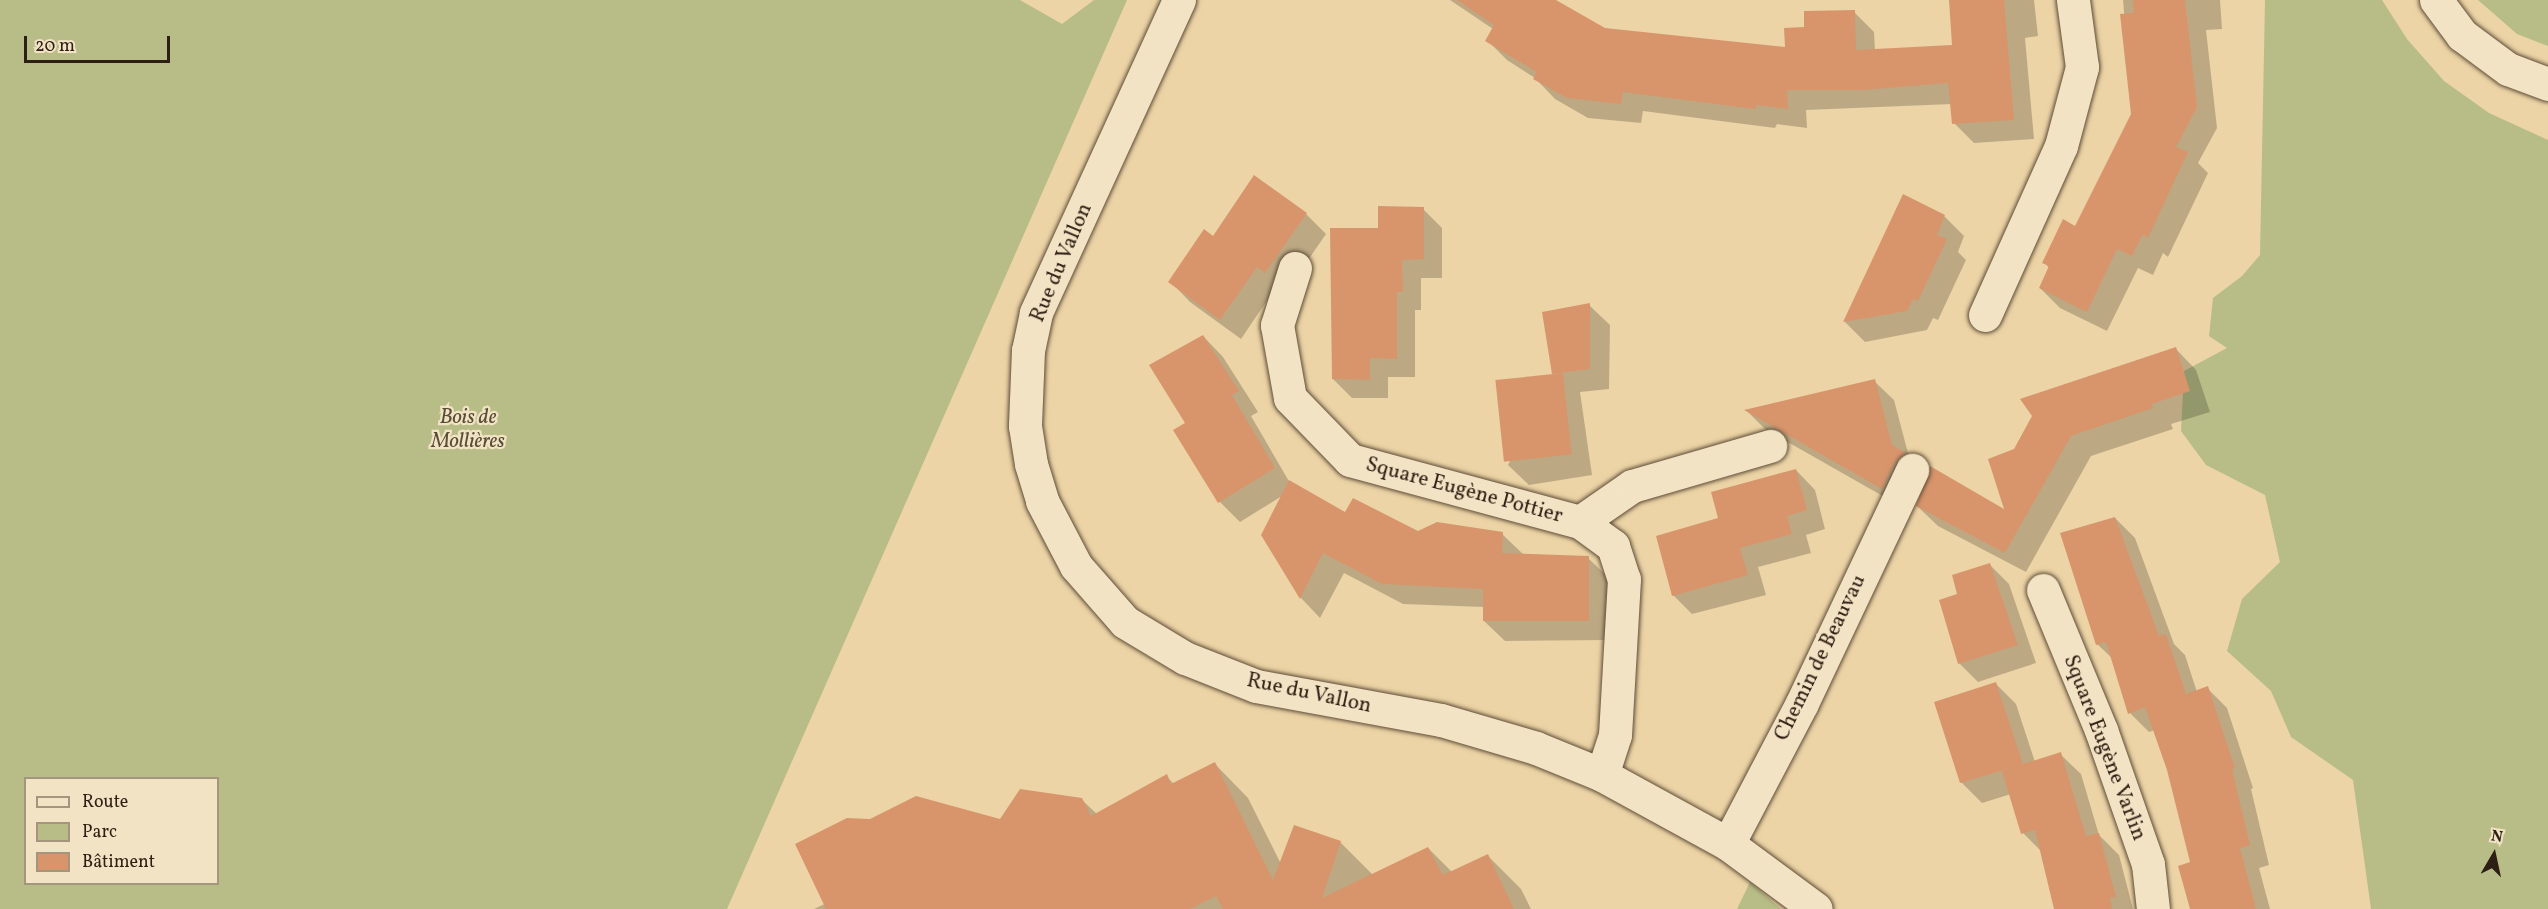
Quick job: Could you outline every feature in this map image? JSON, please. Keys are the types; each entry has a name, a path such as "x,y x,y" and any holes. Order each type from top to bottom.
{"street":[{"name":"Rue du Vallon","path":"1179,0 1036,313 1024,389 1025,426 1042,501 1076,567 1125,622 1185,658 1256,686 1441,720 1536,748 1602,775 1728,844 1816,909"},
{"path":"1985,315 2061,146 2082,67 2073,0"},
{"path":"2436,0 2463,36 2508,69 2548,84"},
{"name":"Square Eugène Pottier","path":"1295,268 1277,325 1290,398 1350,460 1580,522 1612,546 1624,579 1615,735 1602,775"},
{"name":"Square Eugène Pottier","path":"1580,522 1632,486 1770,446"},
{"name":"Chemin de Beauvau","path":"1728,844 1802,703 1912,471"},
{"name":"Square Eugène Varlin","path":"2043,590 2101,730 2148,864 2153,909"}],"green space":[{"name":"Bois de Mollières","path":"0,0 1020,0 1062,24 1094,0 1127,0 727,909 0,909"},
{"path":"2265,0 2382,0 2407,39 2444,81 2489,113 2548,140 2548,909 2371,909 2353,780 2291,737 2271,691 2227,651 2242,599 2280,562 2265,495 2206,465 2181,431 2184,371 2227,348 2209,336 2213,298 2242,276 2260,255"},
{"path":"2478,0 2548,0 2548,46 2517,34"},
{"path":"1750,882 1781,909 1737,909"}],"building":[{"path":"1457,0 1556,0 1605,28 1785,47 1784,28 1804,27 1804,11 1855,10 1856,50 1952,45 1949,0 2004,0 2014,120 1952,124 1948,83 1864,90 1787,90 1788,109 1757,105 1755,109 1623,92 1621,104 1567,98 1533,79 1537,72 1485,41 1494,25"},
{"path":"2133,0 2185,0 2197,107 2176,147 2188,152 2148,238 2143,234 2132,256 2117,249 2087,312 2039,288 2049,266 2042,263 2063,219 2075,226 2131,114 2120,14 2134,13"},
{"path":"1254,175 1307,213 1265,273 1257,267 1220,320 1168,282 1204,229 1213,236"},
{"path":"1903,194 1945,215 1937,235 1947,239 1918,301 1913,299 1907,311 1843,322"},
{"path":"1378,206 1424,207 1424,259 1402,260 1403,292 1397,292 1397,359 1370,358 1370,380 1332,379 1330,228 1378,228"},
{"path":"1590,303 1590,369 1552,374 1542,312"},
{"path":"1203,335 1239,391 1232,395 1275,468 1218,503 1173,430 1185,423 1149,365"},
{"path":"2176,347 2190,391 2152,404 2153,408 2071,436 2005,553 1916,506 1930,466 2004,509 1988,459 2014,449 2032,416 2020,399"},
{"path":"1563,373 1572,455 1504,462 1495,380"},
{"path":"1875,379 1892,445 1906,453 1895,462 1882,489 1744,410"},
{"path":"1796,469 1807,510 1787,516 1792,534 1740,548 1748,575 1672,596 1656,536 1718,518 1711,492"},
{"path":"1289,480 1345,512 1353,498 1418,531 1437,522 1503,532 1502,553 1589,556 1589,621 1483,621 1483,589 1382,584 1323,553 1300,599 1261,535"},
{"path":"2115,517 2159,636 2166,634 2186,694 2208,686 2235,768 2232,769 2250,845 2240,848 2256,909 2190,909 2178,866 2190,862 2167,770 2145,707 2128,714 2106,642 2096,645 2060,533"},
{"path":"1990,563 2018,645 1958,664 1939,600 1957,594 1952,575"},
{"path":"1996,682 2023,764 2061,752 2086,836 2099,833 2116,897 2110,898 2112,909 2054,909 2035,830 2021,834 2002,771 2021,765 1960,783 1934,702"},
{"path":"1215,762 1273,880 1294,825 1341,841 1322,898 1428,847 1443,875 1488,854 1514,909 1223,909 1216,896 1190,909 826,909 795,844 847,818 870,819 916,796 1000,819 1020,789 1082,798 1091,816 1167,774 1171,784"}]}
